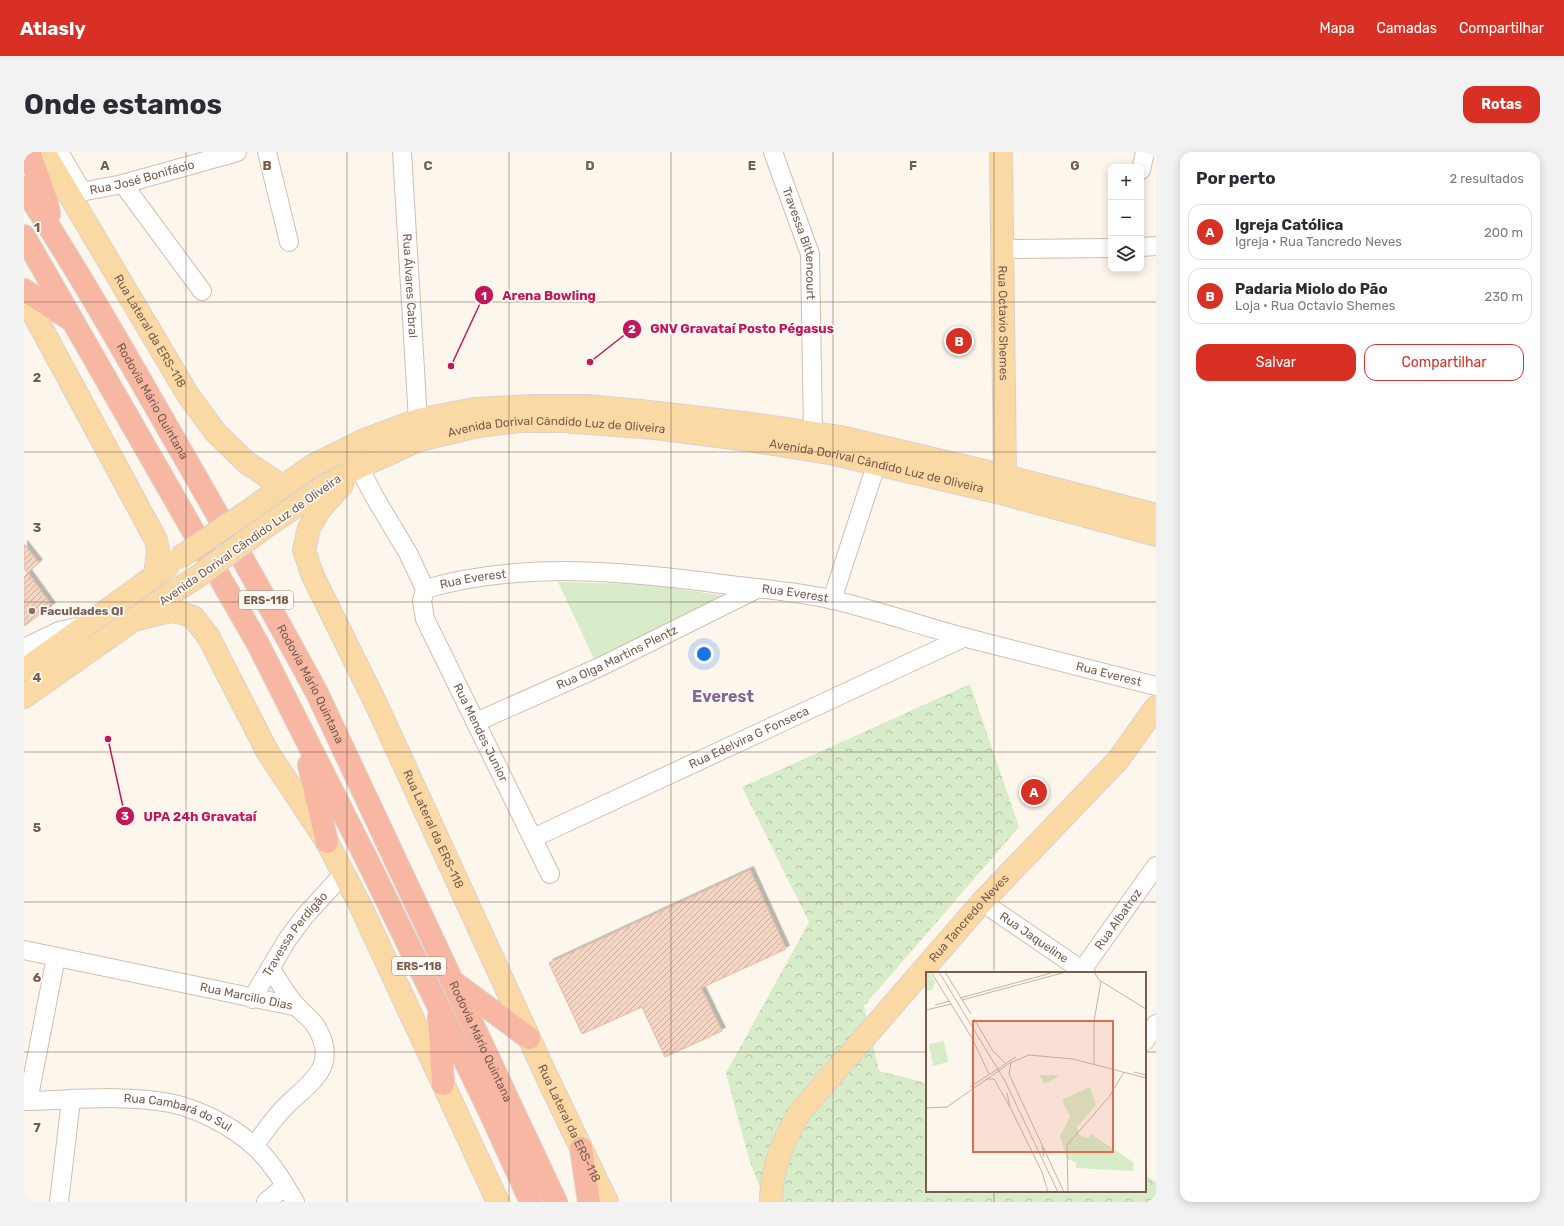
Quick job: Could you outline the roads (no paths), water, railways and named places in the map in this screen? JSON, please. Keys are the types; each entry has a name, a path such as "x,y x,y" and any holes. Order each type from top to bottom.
{"highway":[{"path":"29,152 47,203 52,231"},
{"name":"Rodovia Mário Quintana","path":"24,188 52,231 159,412 288,639 320,700 556,1202"},
{"name":"Rodovia Mário Quintana","path":"24,236 258,644 371,868 489,1110 531,1202"},
{"path":"24,290 73,321"},
{"path":"302,732 327,842"},
{"path":"454,983 529,1038"},
{"path":"439,1007 443,1084"},
{"path":"581,1148 589,1202"}],"main road":[{"name":"Rua Lateral da ERS-118","path":"44,152 76,193 188,395 216,434 247,463 282,486"},
{"name":"Rua Octavio Shemes","path":"1001,152 1003,249 1003,484"},
{"path":"24,296 156,540 158,550 155,576"},
{"name":"Avenida Dorival Cândido Luz de Oliveira","path":"24,670 179,558 312,466 362,441 418,420 475,409 532,406 586,406 752,424 840,437 1003,484 1156,535"},
{"name":"Avenida Dorival Cândido Luz de Oliveira","path":"24,697 325,486 359,467 419,440 478,426 520,421 556,421 655,428 741,439 834,454 876,465 1003,484 1156,515"},
{"name":"Rua Lateral da ERS-118","path":"359,467 320,509 309,528 304,550 312,574 378,708 529,1038 607,1202"},
{"path":"137,619 170,611 193,617 208,636 267,751 327,842 344,873 498,1202"},
{"name":"Rua Tancredo Neves","path":"771,1202 771,1182 781,1146 800,1112 982,902 1118,760 1156,707"}],"street":[{"path":"59,152 76,193"},
{"name":"Rua José Bonifácio","path":"76,193 123,184 237,152"},
{"path":"267,152 289,242"},
{"name":"Rua Álvares Cabral","path":"402,152 418,420"},
{"name":"Travessa Bittencourt","path":"773,152 810,254 813,433"},
{"path":"1142,164 1145,152"},
{"path":"123,184 202,291"},
{"path":"1144,247 1156,246"},
{"path":"1003,249 1108,248"},
{"path":"832,600 876,465"},
{"path":"359,467 374,496 405,547 425,590"},
{"name":"Rua Everest","path":"425,590 482,576 528,571 593,571 662,576 757,588 832,600 965,637 1156,686"},
{"name":"Rua Olga Martins Plentz","path":"476,722 602,666 757,588"},
{"name":"Rua Mendes Junior","path":"425,590 422,601 425,619 550,874"},
{"path":"24,648 60,631 88,624"},
{"name":"Rua Edelvira G Fonseca","path":"533,838 965,637"},
{"name":"Rua Albatroz","path":"1083,972 1156,866"},
{"name":"Travessa Perdigão","path":"252,998 287,940 304,917 344,873"},
{"name":"Rua Jaqueline","path":"982,902 1083,972"},
{"name":"Rua Marcilio Dias","path":"24,950 56,958 298,1007 318,1029 323,1041 323,1065 319,1075 312,1084 283,1109 254,1146"},
{"path":"26,1101 56,958"},
{"path":"270,968 298,1007"},
{"path":"1146,1015 1156,1023 1146,1039"},
{"name":"Rua Cambará do Sul","path":"26,1101 122,1099 170,1103 215,1120 254,1146 271,1166 295,1202"},
{"path":"59,1202 71,1100"},
{"path":"266,1202 285,1186"}],"place":[{"name":"Padaria Miolo do Pão","path":"959,341"},
{"name":"GNV Gravataí Posto Pégasus","path":"590,362"},
{"name":"Arena Bowling","path":"451,366"},
{"name":"Faculdades QI","path":"32,611"},
{"name":"UPA 24h Gravataí","path":"108,739"},
{"name":"Igreja Católica","path":"1034,792"}],"district":[{"name":"Everest","path":"723,696"}]}
